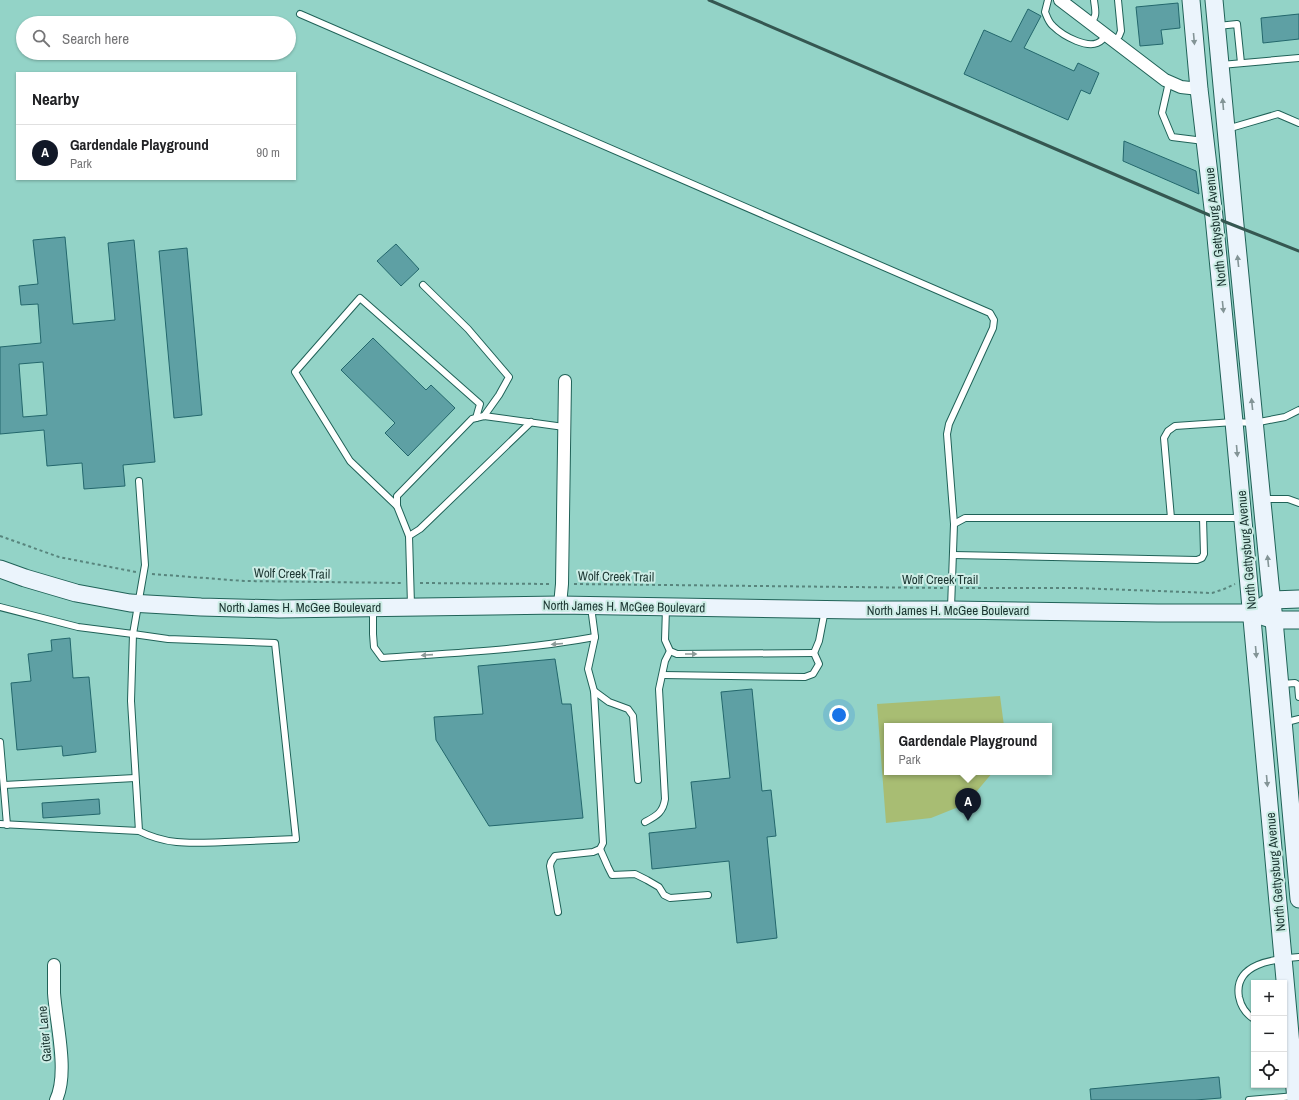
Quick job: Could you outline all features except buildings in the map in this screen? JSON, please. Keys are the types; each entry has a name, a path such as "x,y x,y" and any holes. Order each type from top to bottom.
{"main road":[{"name":"North Gettysburg Avenue","path":"1191,0 1199,89 1214,217 1252,613 1291,957 1289,1026 1296,1098"},
{"name":"North Gettysburg Avenue","path":"1214,0 1261,499 1274,620 1291,682 1295,720 1299,899"},
{"name":"North James H. McGee Boulevard","path":"0,569 76,593 138,603 202,608 591,605 1252,613 1274,620 1299,620"},
{"path":"1252,613 1272,600 1299,599"}],"street":[{"path":"1060,0 1169,82 1181,87 1199,89"},
{"path":"560,605 562,584 565,381"},
{"name":"Gaiter Lane","path":"54,965 54,992 61,1064 61,1081 56,1100"}],"lane":[{"path":"1048,0 1045,12 1052,26 1067,36 1084,44 1092,45 1109,38 1119,36 1121,31 1118,0"},
{"path":"1090,23 1095,16 1094,0"},
{"path":"300,14 990,313 994,320 993,328 949,424 947,434 954,524 951,610"},
{"path":"1216,26 1237,24 1241,63"},
{"path":"1220,65 1299,58"},
{"path":"1169,82 1162,113 1172,137 1205,141"},
{"path":"1226,129 1278,114 1299,123"},
{"path":"423,285 468,329 509,376 499,395 484,416"},
{"path":"397,506 350,460 295,372 360,298 480,404 476,418"},
{"path":"1171,518 1164,438 1168,431 1175,426 1234,422 1254,423 1285,417 1299,410"},
{"path":"412,607 409,536 397,506 397,496 472,419 484,416 564,427"},
{"path":"409,536 420,529 531,422"},
{"path":"139,481 145,565 133,634 131,701 135,778 140,831"},
{"path":"1261,499 1288,499 1299,503"},
{"path":"954,524 965,518 1243,518"},
{"path":"953,555 1197,560 1202,558 1204,554 1203,518"},
{"path":"558,912 550,866 551,862 555,856 593,852 600,849 603,843 594,691 588,669 595,637 591,605"},
{"path":"0,607 78,627 168,639 275,643 296,839 183,843 152,837 140,831 0,824"},
{"path":"373,607 374,647 382,658 564,643 595,637"},
{"path":"666,607 665,640 670,651 677,654 814,653"},
{"path":"814,653 820,641 825,609"},
{"path":"645,822 657,816 664,807 665,799 659,689 665,661 670,651"},
{"path":"663,675 805,677 813,674 819,664 814,653"},
{"path":"1291,682 1298,685 1299,697"},
{"path":"594,691 609,702 628,709 633,716 638,780"},
{"path":"0,742 7,825"},
{"path":"4,784 135,778"},
{"path":"600,849 612,875 635,874 647,880 658,888 664,895 670,898 708,895"},
{"path":"1251,1016 1244,1010 1238,993 1239,984 1244,975 1253,967 1264,962 1291,957"},
{"path":"1249,1100 1296,1098"}],"path":[{"name":"Wolf Creek Trail","path":"0,536 59,557 144,573 244,581 869,588 1076,588 1212,593 1235,584"}],"green space":[{"path":"1000,696 1004,723 884,723 884,775 990,775 966,804 931,818 886,823 877,704"}],"railway":[{"path":"709,0 1223,221 1299,251"}],"place":[{"name":"Gardendale Playground","path":"968,821"}]}
